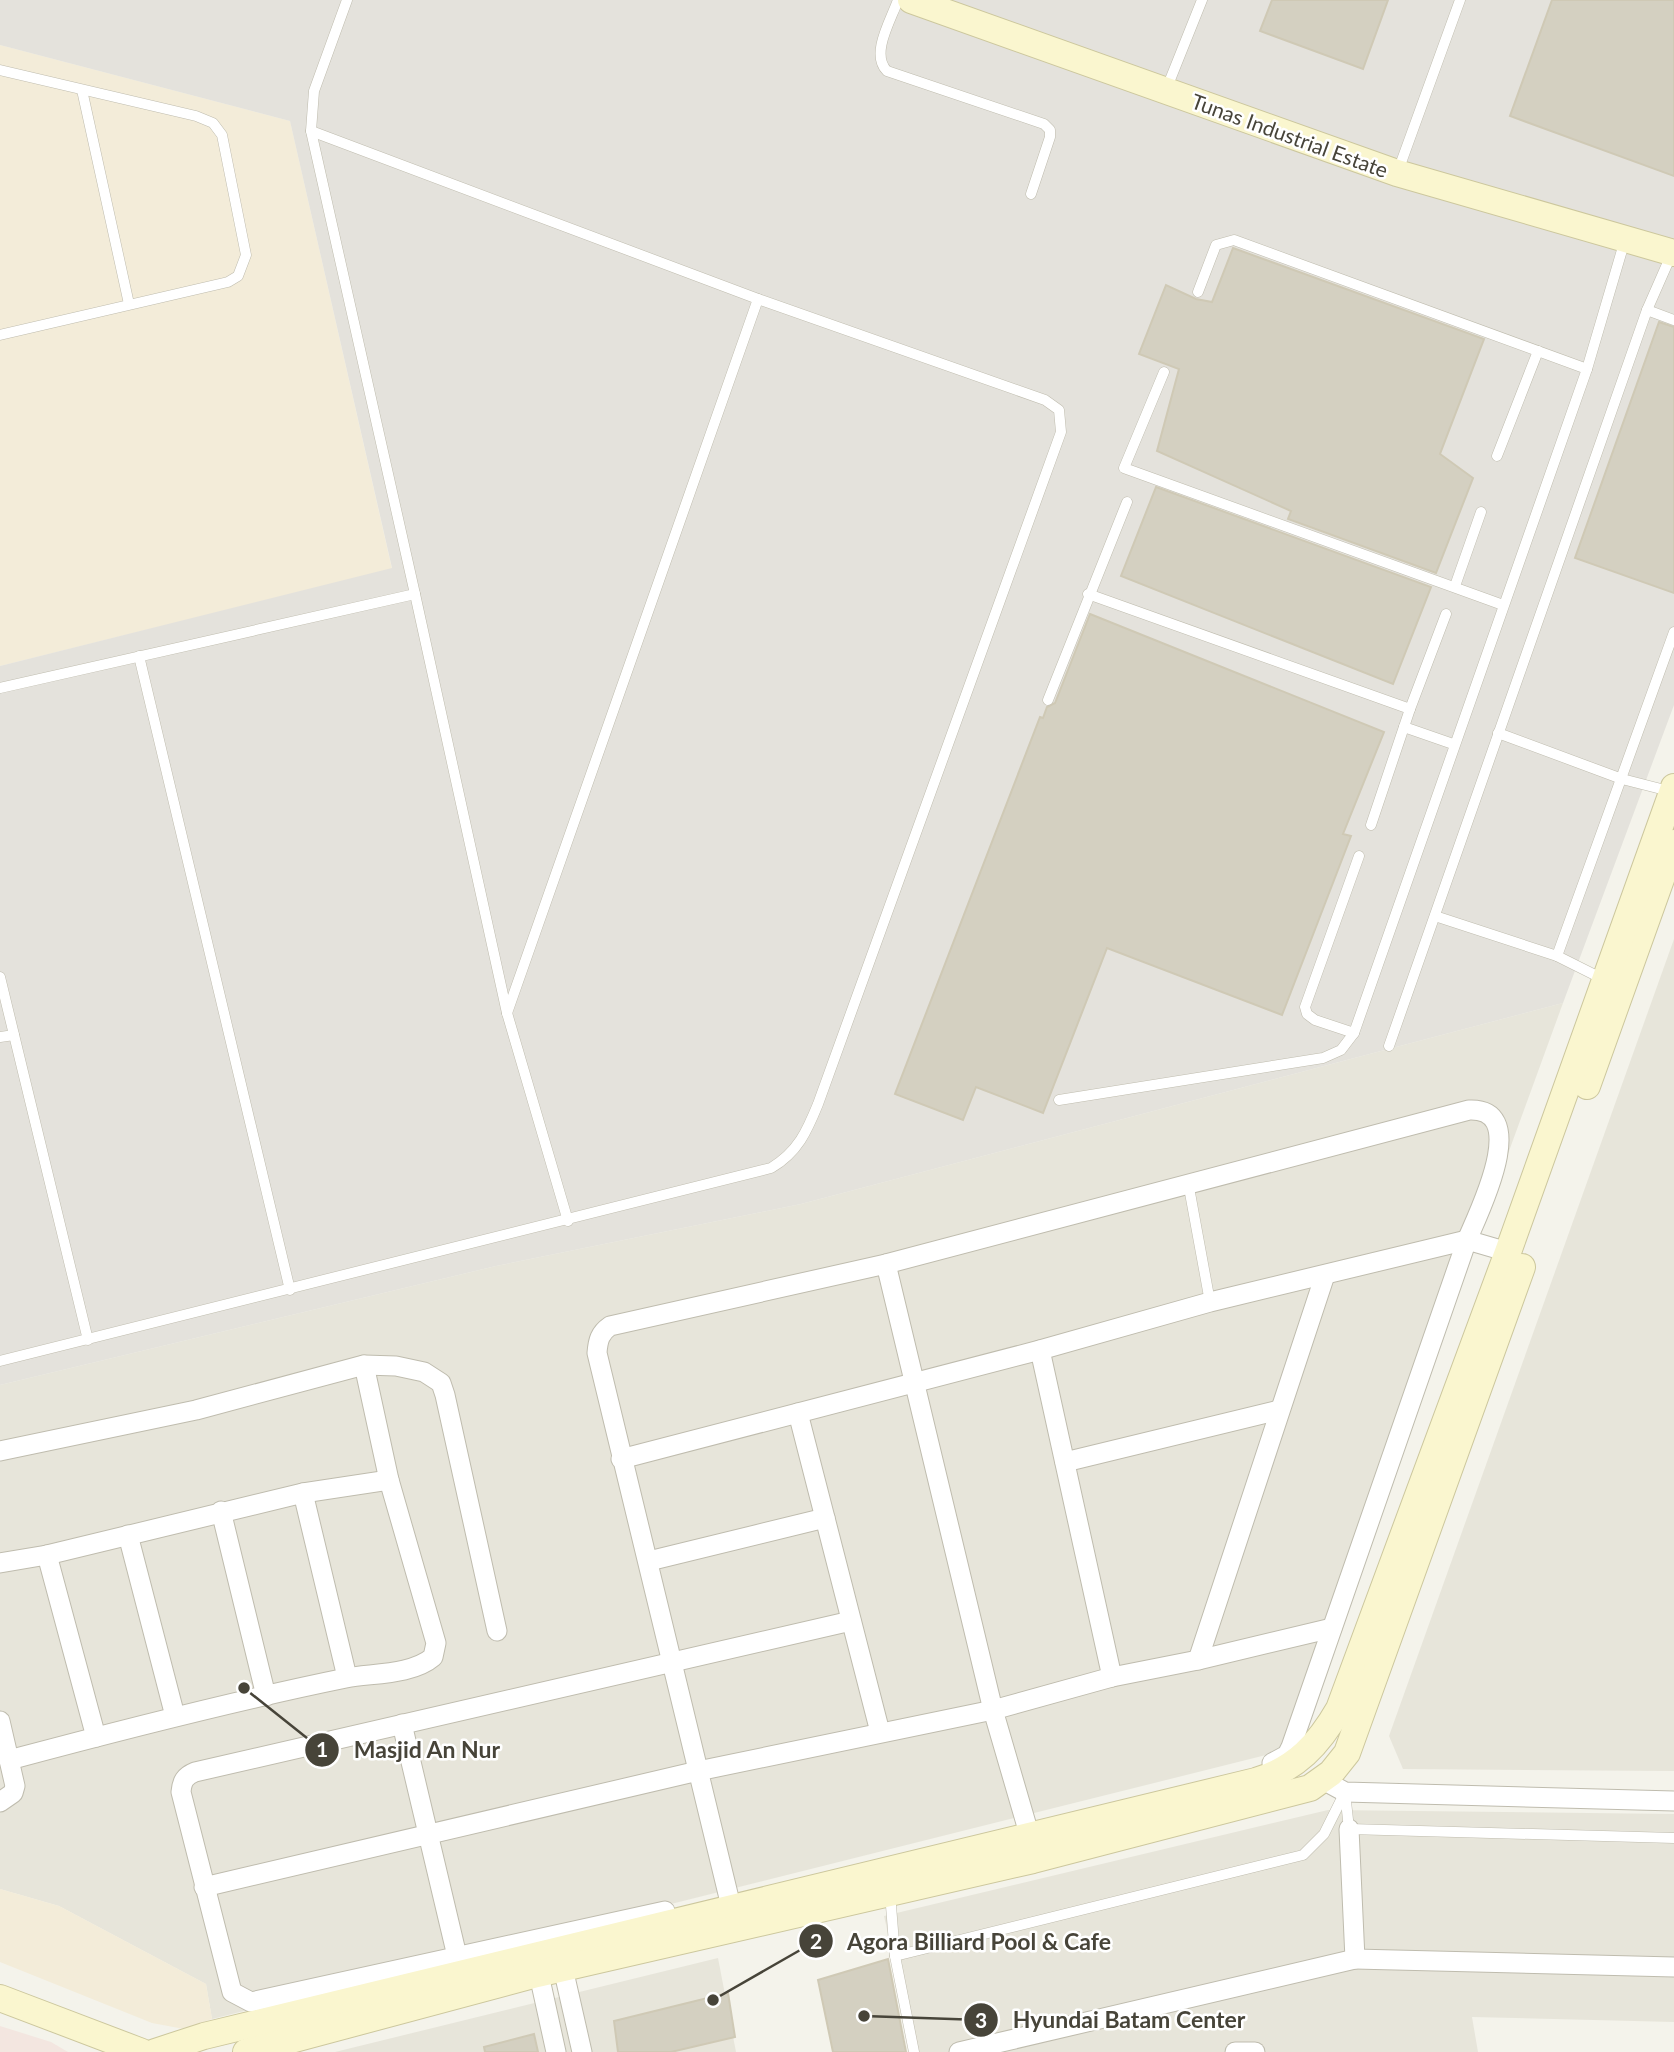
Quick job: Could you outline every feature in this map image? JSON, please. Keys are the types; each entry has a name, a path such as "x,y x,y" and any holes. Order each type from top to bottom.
{"main road":[{"name":"Tunas Industrial Estate","path":"911,0 1397,173 1673,253"},
{"path":"155,2052 192,2046 459,1964 548,1963 890,1893 1285,1794 1334,1786 1471,1379 1508,1251 1673,789"},
{"path":"246,2052 274,2049 548,1963 1028,1831 1272,1776 1286,1770 1309,1751 1339,1709 1668,878 1674,844"},
{"path":"0,1998 142,2052"}],"street":[{"path":"729,1898 671,1664 649,1561 621,1458 597,1353 600,1335 604,1330 610,1326 886,1264 1188,1182 1477,1109 1490,1115 1494,1121 1499,1151 1494,1176 1467,1240 1291,1747 1282,1759 1028,1831 729,1898 459,1964 251,2002 232,1992 181,1792 189,1775 402,1724 671,1664 852,1621"},
{"path":"621,1458 1040,1350 1210,1301 1467,1240 1508,1251"},
{"path":"886,1264 993,1710 1028,1831"},
{"path":"1198,1660 1325,1275"},
{"path":"1040,1350 1112,1677"},
{"path":"0,1451 196,1410 364,1366 412,1368 434,1377 441,1383 497,1631"},
{"path":"9,1760 175,1716 347,1678 421,1665 433,1657 436,1643 389,1480 364,1366"},
{"path":"1065,1462 1279,1410"},
{"path":"798,1413 880,1732"},
{"path":"0,1563 47,1555 303,1493 389,1480"},
{"path":"303,1493 347,1678"},
{"path":"220,1511 266,1696"},
{"path":"649,1561 825,1518"},
{"path":"128,1535 175,1716"},
{"path":"47,1555 96,1737"},
{"path":"204,1887 429,1832 698,1771 993,1710 1112,1677 1198,1660 1332,1628"},
{"path":"0,1721 14,1792 0,1802"},
{"path":"402,1724 459,1964"},
{"path":"1334,1786 1674,1801"},
{"path":"1349,1829 1355,1959"},
{"path":"959,2052 1355,1959 1674,1967"},
{"path":"548,1963 556,2052"},
{"path":"548,1963 582,2052"},
{"path":"1238,2052 1255,2052"}],"lane":[{"path":"347,0 314,92 311,131 507,1013 568,1221"},
{"path":"898,0 880,53 881,64 887,71 1044,124 1050,130 1051,137 1031,194"},
{"path":"1166,90 1202,0"},
{"path":"1397,173 1460,0"},
{"path":"0,70 196,116 213,123 222,135 246,255 244,267 238,276 228,282 0,335"},
{"path":"82,90 129,304"},
{"path":"0,1361 568,1221 771,1168 798,1146 822,1090 1060,432 1059,410 1045,400 758,299 311,131"},
{"path":"1059,1100 1323,1058 1341,1050 1354,1033 1453,744 1587,369 1625,239"},
{"path":"1198,292 1216,245 1230,240 1587,369"},
{"path":"1389,1046 1647,310 1673,253"},
{"path":"507,1013 758,299"},
{"path":"1647,310 1674,320"},
{"path":"1497,456 1538,351"},
{"path":"1164,372 1124,468 1503,605"},
{"path":"1048,700 1126,502"},
{"path":"1455,586 1481,512"},
{"path":"0,688 415,594"},
{"path":"1088,594 1410,709"},
{"path":"1371,825 1410,709 1446,614"},
{"path":"1557,956 1674,632"},
{"path":"139,656 290,1290"},
{"path":"1404,727 1453,744"},
{"path":"1498,733 1622,779 1673,789"},
{"path":"1354,1033 1315,1020 1307,1014 1305,1007 1359,856"},
{"path":"1435,916 1557,956 1605,980"},
{"path":"0,976 88,1340"},
{"path":"0,1037 14,1035"},
{"path":"1188,1182 1210,1301"},
{"path":"1334,1786 1349,1829 1674,1838"},
{"path":"895,1956 1303,1855 1324,1835 1334,1786"},
{"path":"890,1893 895,1956 914,2052"}],"shaded area":[{"path":"0,0 1674,0 1674,705 1563,1003 801,1204 496,1266 0,1385 0,666 392,568 290,121 0,45"},
{"path":"0,45 290,121 392,569 0,666"},
{"path":"1674,939 1674,1771 1403,1769 1389,1736"},
{"path":"1563,1003 1297,1732 1274,1753 212,2019 206,1984 59,1906 0,1889 0,1385 496,1266 801,1204"},
{"path":"1328,1810 1674,1814 1674,2022 1472,2017 1478,2052 915,2052 884,1916"},
{"path":"0,1889 59,1906 206,1984 212,2019 184,2029 152,2023 0,1962"},
{"path":"718,1958 736,2052 335,2052"},
{"path":"0,2026 51,2042 68,2052 0,2052"}],"building":[{"path":"1272,0 1388,0 1363,69 1260,31"},
{"path":"1552,0 1674,0 1674,176 1510,116"},
{"path":"1233,248 1484,339 1440,454 1473,478 1436,573 1288,519 1291,511 1157,451 1179,369 1139,354 1166,285 1196,299 1212,302"},
{"path":"1659,322 1674,327 1674,593 1575,558"},
{"path":"1156,487 1431,587 1393,684 1121,576"},
{"path":"1090,614 1384,732 1343,834 1351,836 1282,1015 1107,948 1043,1113 976,1087 963,1120 895,1094 1040,717 1043,718 1047,707 1055,703"},
{"path":"888,1959 906,2052 833,2052 818,1980"},
{"path":"728,1993 735,2037 671,2052 618,2052 614,2021"},
{"path":"534,2034 538,2052 485,2052 484,2047"}],"place":[{"name":"Masjid An Nur","path":"244,1688"},
{"name":"Agora Billiard Pool & Cafe","path":"713,2000"},
{"name":"Hyundai Batam Center","path":"864,2016"}]}
